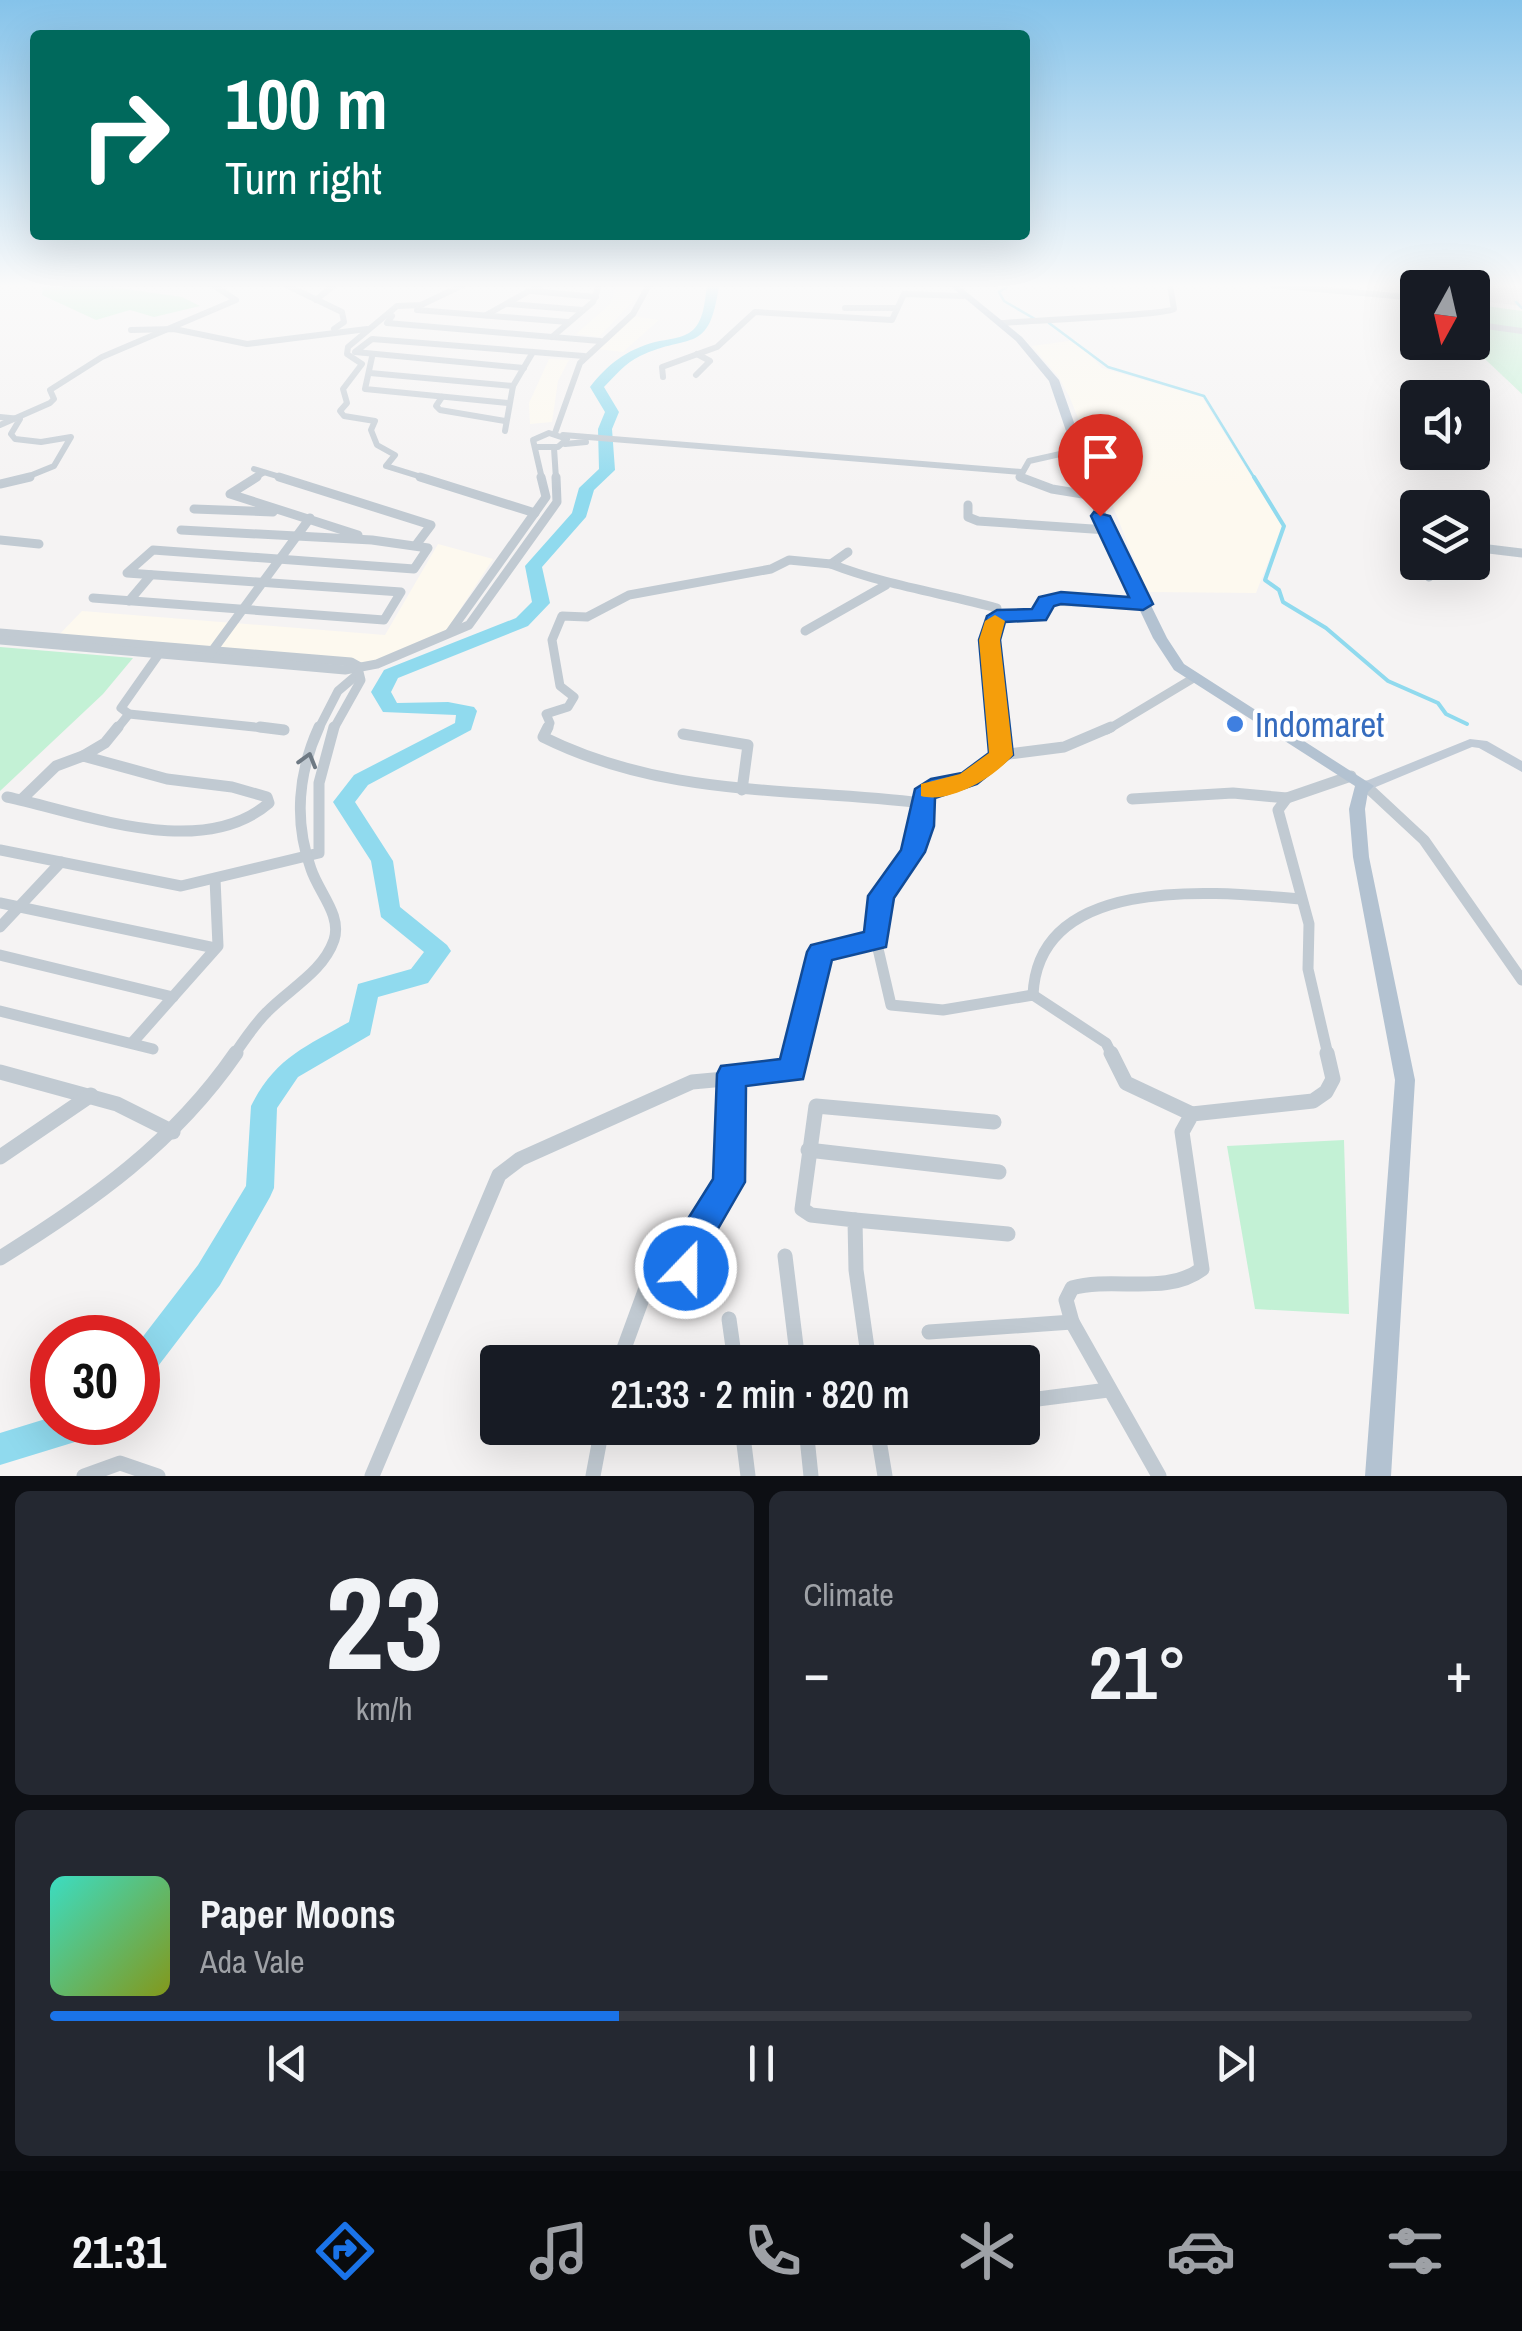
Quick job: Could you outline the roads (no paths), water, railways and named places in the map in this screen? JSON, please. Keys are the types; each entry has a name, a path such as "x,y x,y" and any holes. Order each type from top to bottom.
{"main road":[{"path":"1029,354 1054,380 1107,530 1160,638 1192,679 1358,781 1361,857 1404,1080 1378,1476"}],"street":[{"path":"0,425 53,401 48,392 68,375 117,354"},
{"path":"347,354 362,364 343,389 346,403 340,411 344,416 374,421 371,430 377,445 396,455 386,466 535,513"},
{"path":"355,354 524,368"},
{"path":"505,432 504,420 513,386 531,354"},
{"path":"556,354 584,356"},
{"path":"0,1258 98,1195 172,1132 195,1109 244,1038 332,949 338,921 304,856 300,793 319,727 345,680 468,624 557,502 560,490 550,462 559,440 568,385 586,354"},
{"path":"664,377 662,368 696,354 710,361 696,375"},
{"path":"372,357 365,389 508,402"},
{"path":"447,380 461,364"},
{"path":"370,373 513,386"},
{"path":"442,397 436,406 440,410 504,420"},
{"path":"0,417 20,419"},
{"path":"0,484 50,470 69,450 71,437 41,442 15,439 12,434 20,419"},
{"path":"450,632 547,494 537,447 532,443 535,438 1020,474 1052,489 1095,496"},
{"path":"537,447 559,440"},
{"path":"1020,474 1037,457 1078,450"},
{"path":"217,510 258,471 432,524 416,545"},
{"path":"233,496 372,540"},
{"path":"968,505 968,517 978,521 1107,530"},
{"path":"194,509 285,512"},
{"path":"209,655 310,518"},
{"path":"92,598 384,620 401,593 127,573 150,551 414,569 428,548 372,540 182,530"},
{"path":"0,540 39,544"},
{"path":"1490,549 1522,553"},
{"path":"831,564 848,552"},
{"path":"922,803 872,795 742,790 613,771 544,739 550,723 546,714 568,707 574,698 559,682 552,640 556,623 565,615 593,616 628,595 771,569 789,560 831,564 886,585 908,584 991,604 997,608 990,640 1001,755"},
{"path":"129,601 151,575"},
{"path":"805,631 886,585"},
{"path":"476,592 490,593"},
{"path":"997,616 1039,615 1046,601 1061,598 1143,604"},
{"path":"0,633 160,654 209,655"},
{"path":"0,640 105,646 360,671"},
{"path":"160,654 126,696 121,708 129,714 284,730"},
{"path":"0,850 168,885 215,880 319,853 317,776 334,727 362,680 360,671"},
{"path":"1192,679 1120,724 1081,742 1001,755 969,779 932,788 922,803 922,826 912,852 881,896 876,940 886,992 894,1006 943,1010 1033,995 1106,1043 1126,1083 1192,1114 1220,1107 1316,1103 1330,1092 1333,1078 1308,969 1310,932 1278,816 1287,798"},
{"path":"21,800 56,766 105,744 129,714"},
{"path":"319,727 334,727"},
{"path":"683,734 748,745 742,790"},
{"path":"1132,799 1234,793 1287,798 1358,781 1470,743 1482,744 1521,766"},
{"path":"7,798 182,835 248,822 270,804 266,797 250,791 167,779 82,756"},
{"path":"1358,781 1424,840 1522,980"},
{"path":"0,927 60,862"},
{"path":"132,1043 220,939 215,880"},
{"path":"1033,995 1034,972 1058,933 1121,898 1211,891 1301,899"},
{"path":"0,903 215,948"},
{"path":"372,1476 500,1175 520,1158 649,1105 692,1082 732,1074 790,1073 820,952 876,940"},
{"path":"0,955 172,997"},
{"path":"0,1011 152,1049"},
{"path":"0,1072 91,1095 172,1132"},
{"path":"625,1345 649,1280 657,1274 674,1276 683,1272 696,1236 723,1198 731,1171 732,1074"},
{"path":"0,1157 91,1095"},
{"path":"994,1122 816,1106 808,1150 804,1213 1008,1234"},
{"path":"1159,1476 1072,1322 1066,1300 1078,1286 1179,1282 1202,1270 1182,1132 1192,1114"},
{"path":"0,1142 16,1147"},
{"path":"808,1150 1000,1172"},
{"path":"855,1220 856,1270 866,1345"},
{"path":"785,1256 796,1345"},
{"path":"729,1320 732,1345"},
{"path":"929,1332 1072,1322"},
{"path":"1040,1399 1108,1390"},
{"path":"593,1476 599,1445"},
{"path":"744,1445 748,1476"},
{"path":"808,1445 811,1476"},
{"path":"880,1445 885,1476"},
{"path":"84,1476 120,1463 158,1476"}],"waterway":[{"path":"160,1338 209,1275 260,1188 264,1106 289,1069 361,1028 367,991 419,976 439,951 389,911 382,861 344,802 361,780 464,726 467,711 390,708 381,692 391,674 522,622 541,603 533,566 580,514 587,488 607,470 605,429 612,412 597,387 633,354"},
{"path":"1090,354 1108,367 1204,396 1255,479"},
{"path":"1254,477 1284,526 1265,580 1279,590 1283,602 1326,628 1388,681 1438,703 1446,714 1467,724"},
{"path":"0,1449 30,1440"}],"place":[{"name":"Indomaret","path":"1235,724"}]}
